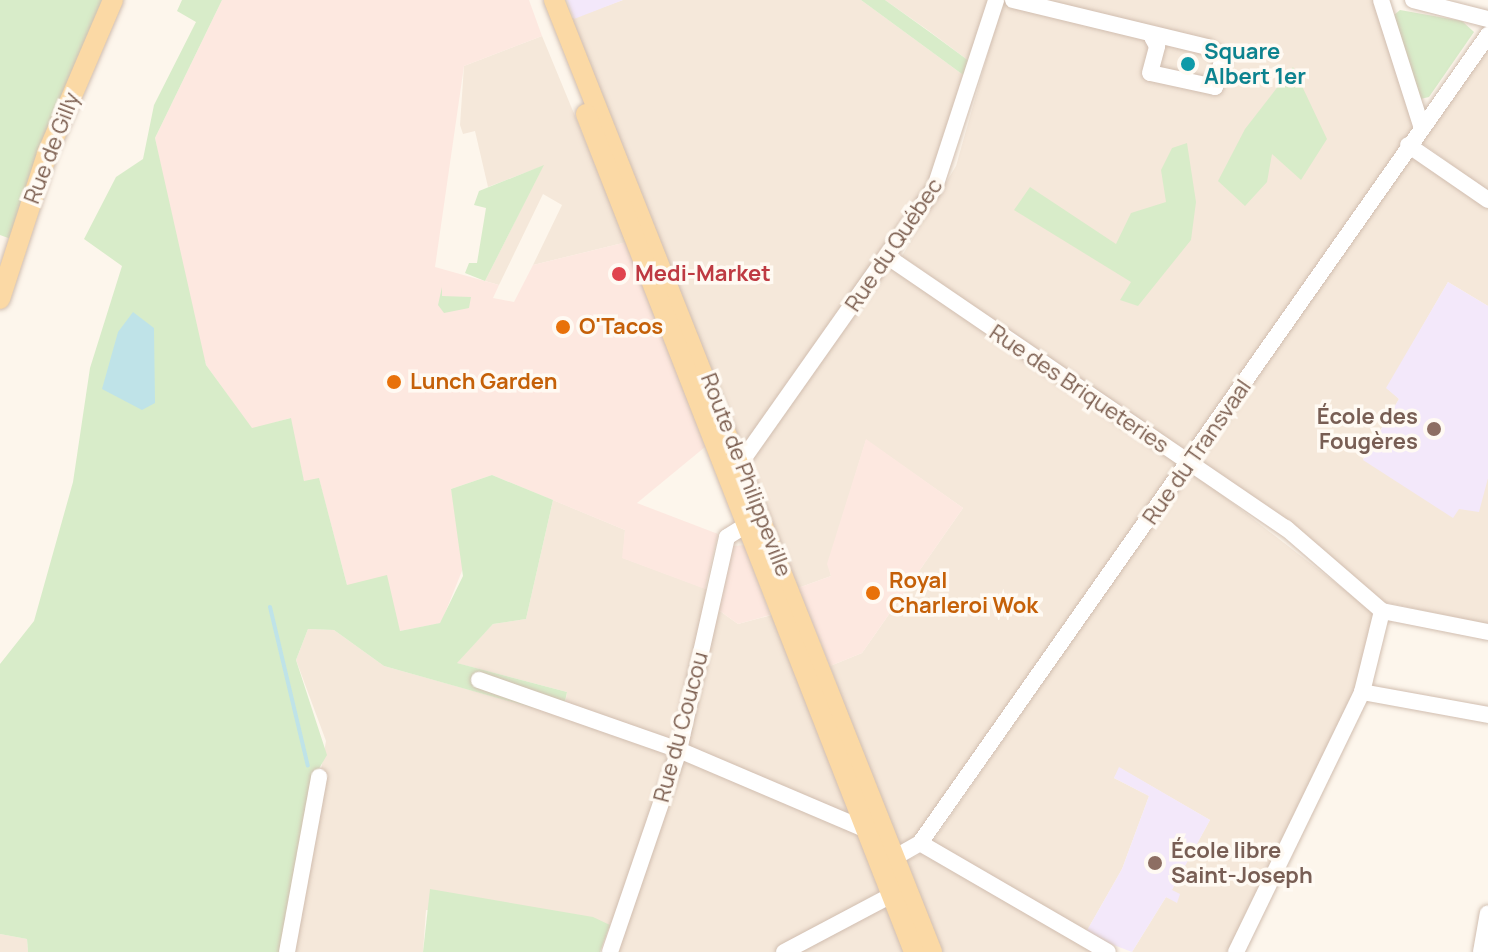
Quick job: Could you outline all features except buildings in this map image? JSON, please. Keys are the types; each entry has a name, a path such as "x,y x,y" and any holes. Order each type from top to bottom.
{"main road":[{"name":"Rue de Gilly","path":"0,299 47,154 113,0"},
{"name":"Route de Philippeville","path":"542,0 735,471"},
{"name":"Route de Philippeville","path":"554,0 898,891 914,952"},
{"name":"Route de Philippeville","path":"754,519 867,830 887,862"},
{"name":"Route de Philippeville","path":"898,891 932,952"}],"street":[{"name":"Rue du Québec","path":"735,471 888,257 946,165 996,0"},
{"path":"1013,0 1218,52 1215,87 1150,73 1157,46 1152,37"},
{"path":"1381,0 1421,125"},
{"path":"1413,0 1488,19"},
{"name":"Rue du Transvaal","path":"887,862 920,843 1190,464 1421,125 1488,35"},
{"path":"1408,145 1488,200"},
{"name":"Rue des Briqueteries","path":"888,257 1305,542 1382,611"},
{"name":"Rue du Coucou","path":"610,952 679,750 727,537 754,519"},
{"path":"1236,952 1362,692 1382,611 1488,632"},
{"path":"479,680 679,750 867,830"},
{"path":"1362,692 1488,715"},
{"path":"287,952 319,777"},
{"path":"920,843 1108,952"},
{"path":"784,952 898,891"},
{"path":"1481,952 1488,914"}],"shaded area":[{"path":"222,0 529,0 542,36 464,66 435,267 499,285 493,298 514,302 533,265 631,241 705,447 637,503 718,534 705,589 622,558 625,530 492,475 451,489 466,561 441,623 400,631 347,585 319,479 304,482 290,418 252,429 206,365 187,298 155,138"},
{"path":"567,0 623,0 574,19"},
{"path":"623,0 861,0 966,77 944,155 909,226 742,453 568,20"},
{"path":"885,0 989,0 973,64 929,31"},
{"path":"1003,0 1373,0 1416,125 1186,455 902,256 956,166"},
{"path":"1488,35 1488,191 1422,143"},
{"path":"542,36 627,242 533,265 562,205 543,194 499,285 485,281 543,166 488,187 475,131 463,134 460,125 464,66"},
{"path":"1409,150 1488,205 1488,306 1448,282 1387,388 1399,399 1363,459 1459,509 1488,478 1488,624 1374,600 1200,464"},
{"path":"891,262 1186,466 916,842 898,850 830,666 862,653 963,508 866,440 828,564 831,576 798,588 748,465"},
{"name":"École des Fougères","path":"1448,282 1488,306 1488,478 1479,512 1459,509 1453,518 1363,460 1399,399 1386,388"},
{"path":"866,439 963,508 862,653 830,666 798,588 831,576 827,564"},
{"path":"1190,470 1373,612 1361,675 1265,893 1230,952 1132,952 1166,897 1177,902 1171,891 1210,820 1120,768 1114,778 1149,796 1122,869 1085,934 932,843"},
{"path":"553,500 625,530 623,558 709,590 660,787 613,929 426,910 423,952 290,952 326,741 296,660 308,629 334,630 384,666 563,716 567,692 456,663 493,624 526,619"},
{"path":"745,545 770,615 738,624 717,609 732,546"},
{"path":"717,609 738,624 772,615 852,807 849,818 684,749"},
{"path":"684,760 864,835 882,890 774,952 618,952"},
{"name":"École libre Saint-Joseph","path":"1119,767 1210,820 1172,890 1180,894 1177,903 1166,897 1132,952 1085,934 1122,869 1149,796 1114,778"},
{"path":"926,852 1098,952 938,952 903,862"},
{"path":"887,903 907,952 796,952"},
{"path":"0,934 27,939 28,952 0,952"}],"green space":[{"path":"0,0 107,0 11,239 0,235"},
{"path":"182,0 222,0 155,138 206,365 252,428 291,418 304,481 319,478 347,585 387,575 400,631 440,623 463,576 451,489 492,475 553,500 526,619 493,624 457,663 567,692 562,716 384,666 334,630 308,629 296,660 327,755 314,777 282,952 28,952 27,939 0,934 0,664 34,621 73,482 90,368 122,266 84,239 116,177 143,159 154,105 196,22 177,11"},
{"path":"861,0 885,0 931,33 973,64 966,77"},
{"path":"1400,10 1462,21 1474,32 1429,97 1416,100 1394,15"},
{"path":"1293,67 1327,139 1301,180 1272,154 1267,182 1245,206 1218,181 1245,129"},
{"path":"1187,143 1196,202 1191,240 1138,306 1120,300 1131,282 1014,210 1030,187 1116,244 1131,213 1166,202 1161,170 1172,148"},
{"path":"544,165 485,281 465,273 469,263 477,263 486,208 474,205 479,191"},
{"path":"442,287 442,296 471,297 469,308 444,313 438,305"},
{"path":"430,889 593,917 610,925 600,952 423,952"}],"water":[{"path":"133,312 154,328 155,403 142,410 102,389 118,332"}],"waterway":[{"path":"270,607 308,766"}],"place":[{"name":"Square Albert 1er","path":"1188,64"},
{"name":"Medi-Market","path":"619,274"},
{"name":"O'Tacos","path":"563,327"},
{"name":"Lunch Garden","path":"394,382"},
{"name":"École des Fougères","path":"1434,429"},
{"name":"Royal Charleroi Wok","path":"873,593"},
{"name":"École libre Saint-Joseph","path":"1155,863"}]}
